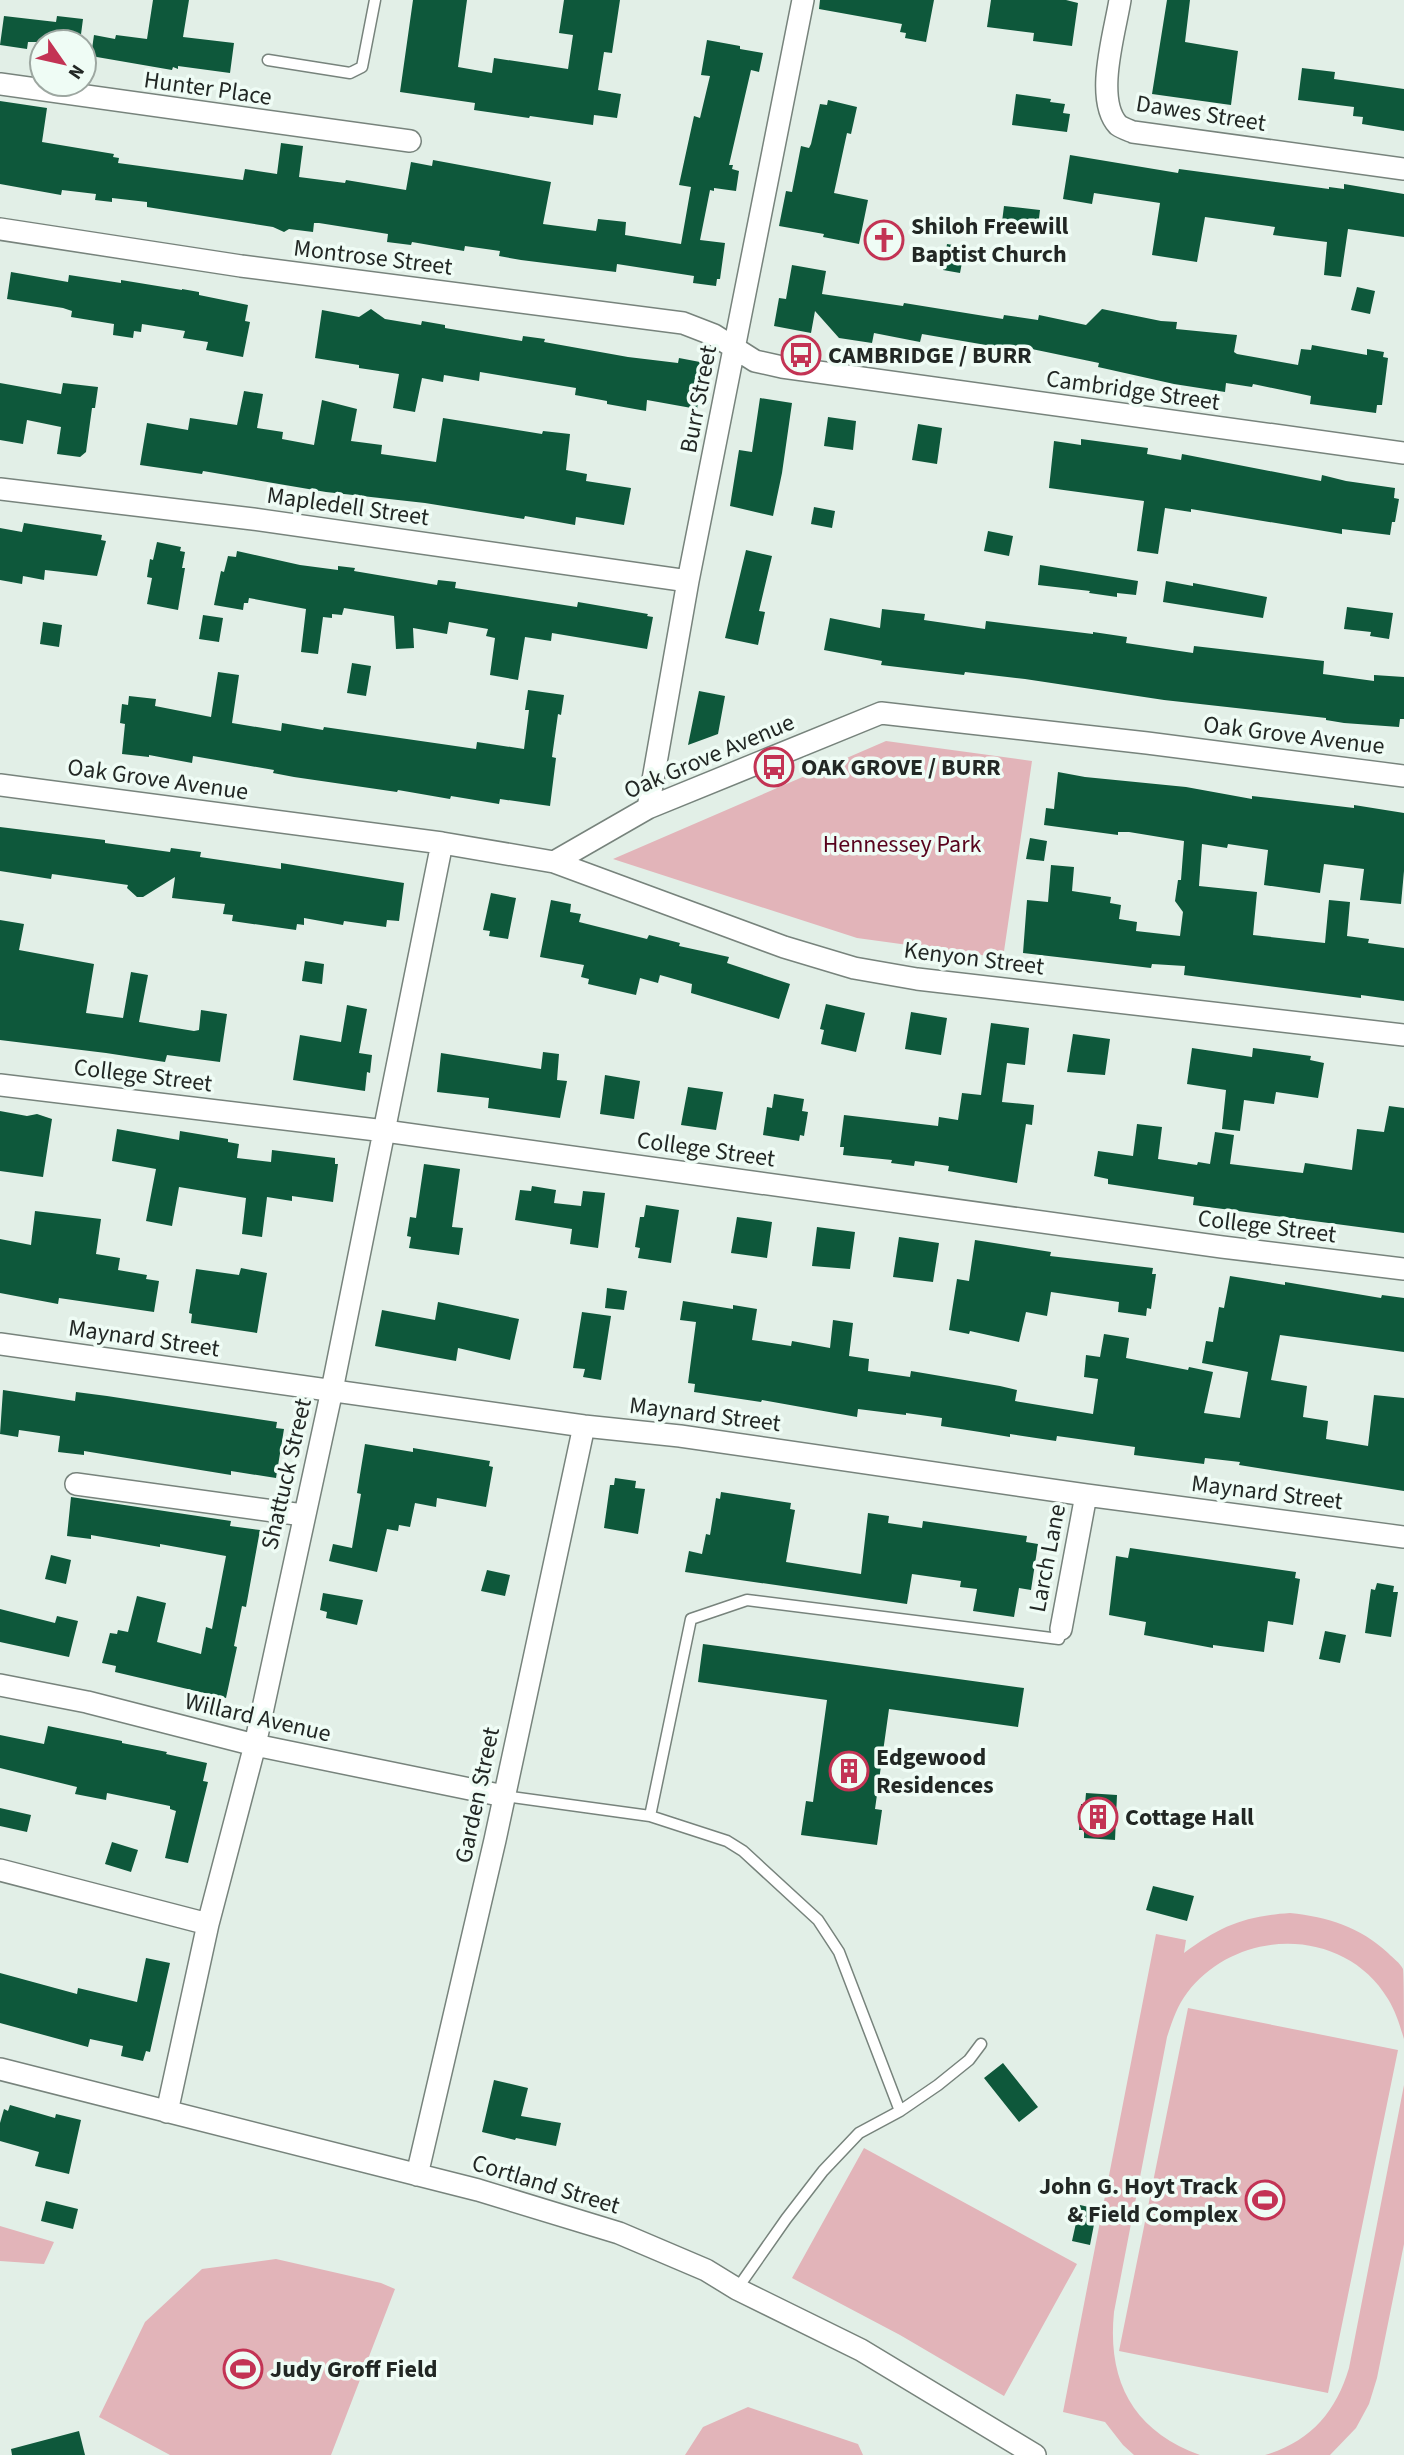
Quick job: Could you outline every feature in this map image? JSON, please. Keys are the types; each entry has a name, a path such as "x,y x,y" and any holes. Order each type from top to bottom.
{"street":[{"name":"Burr Street","path":"648,808 688,581 803,0"},
{"name":"Dawes Street","path":"1120,0 1106,85 1108,105 1120,127 1133,132 1404,169"},
{"name":"Hunter Place","path":"0,84 410,142"},
{"name":"Montrose Street","path":"0,229 242,266 683,323 714,335 735,348"},
{"name":"Cambridge Street","path":"735,348 755,361 782,367 1404,453"},
{"name":"Mapledell Street","path":"0,489 253,519 688,581"},
{"name":"Oak Grove Avenue","path":"0,785 442,844 554,862 648,808 881,713 1404,776"},
{"name":"Shattuck Street","path":"167,2112 208,1924 255,1745 332,1390 442,844"},
{"name":"Kenyon Street","path":"554,862 784,947 853,968 917,979 1404,1035"},
{"name":"College Street","path":"0,1084 385,1131 1180,1241 1404,1269"},
{"name":"Maynard Street","path":"0,1344 1404,1537"},
{"name":"Garden Street","path":"417,2175 505,1796 584,1426"},
{"path":"76,1484 303,1516"},
{"name":"Larch Lane","path":"1060,1634 1086,1495"},
{"name":"Willard Avenue","path":"0,1685 87,1702 255,1745 505,1796"},
{"path":"0,1870 208,1924"},
{"name":"Cortland Street","path":"0,2069 509,2199 619,2234 706,2270 737,2289 861,2350 1035,2455"}],"lane":[{"path":"268,60 350,73 362,67 375,0"},
{"path":"650,1816 691,1619 747,1600 1060,1634"},
{"path":"505,1796 650,1816 727,1841 743,1851 818,1920 839,1952 900,2111"},
{"path":"737,2289 823,2171 859,2133 900,2111 937,2085 969,2060 981,2044"}],"green space":[{"name":"Hennessey Park","path":"886,741 1032,761 1003,958 857,938 613,859"},
{"path":"1290,1913 1317,1917 1355,1930 1377,1944 1398,1963 1403,1969 1404,2039 1391,2004 1369,1975 1345,1958 1318,1948 1290,1944 1261,1947 1233,1956 1208,1971 1183,1998 1167,2037 1114,2312 1113,2337 1120,2381 1129,2400 1157,2432 1200,2455 1134,2455 1105,2422 1063,2412 1156,1934 1186,1940 1184,1953 1221,1929 1234,1924"},
{"path":"1188,2008 1398,2050 1328,2393 1119,2351"},
{"path":"1404,2085 1404,2244 1377,2378 1369,2404 1356,2428 1330,2455 1265,2455 1308,2433 1329,2411 1344,2384"},
{"path":"864,2148 1077,2264 1004,2396 900,2335 792,2278"},
{"path":"0,2226 54,2242 44,2264 0,2261"},
{"name":"Judy Groff Field","path":"276,2259 381,2283 395,2289 331,2455 170,2455 99,2417 145,2322 202,2269"},
{"path":"748,2407 858,2444 863,2455 685,2455 703,2427"}],"building":[{"path":"153,0 189,0 183,37 234,43 230,73 178,66 178,69 173,67 172,70 98,57 98,36 115,39 116,35 147,39"},
{"path":"413,0 467,0 458,67 492,73 494,58 568,69 573,35 559,33 564,0 620,0 612,53 604,52 598,90 621,94 617,118 594,115 593,125 529,118 474,110 475,103 400,92"},
{"path":"820,0 934,0 926,42 905,38 906,33 900,32 902,24 819,9"},
{"path":"991,0 1066,0 1078,3 1072,46 1033,41 1034,33 987,27"},
{"path":"1167,0 1190,0 1185,42 1238,51 1231,105 1152,94"},
{"path":"4,16 56,22 57,16 83,19 82,28 28,28 27,49 0,45"},
{"path":"707,40 763,53 759,72 751,70 729,165 739,171 736,191 714,188 714,191 710,190 700,240 725,243 720,279 717,279 716,286 693,283 694,276 617,264 616,272 521,260 499,256 500,251 465,246 464,251 412,242 411,245 387,242 388,234 319,223 314,223 313,232 289,229 284,232 273,227 147,207 147,202 112,198 112,202 95,200 96,194 62,190 61,195 0,184 0,101 47,108 42,142 114,154 113,157 119,158 118,163 243,180 245,169 277,174 281,143 303,146 299,177 345,183 346,180 406,190 411,162 432,166 433,160 551,182 543,224 596,231 598,219 626,222 625,235 681,244 691,187 679,185 694,116 700,118 710,76 701,75"},
{"path":"1302,68 1335,72 1334,79 1404,89 1404,131 1362,124 1363,117 1353,116 1354,107 1298,100"},
{"path":"1016,94 1065,104 1063,113 1070,114 1067,132 1012,125"},
{"path":"828,100 857,107 851,134 847,133 834,193 868,200 859,244 779,226 786,191 792,192 801,146 809,148 820,104 827,105"},
{"path":"1070,155 1178,173 1179,169 1329,189 1344,189 1344,184 1404,194 1404,237 1348,229 1341,277 1324,275 1327,242 1273,235 1275,227 1205,217 1197,262 1152,255 1160,203 1094,193 1092,204 1063,199"},
{"path":"1004,206 1040,210 1037,235 1001,230"},
{"path":"947,244 965,247 960,273 943,270"},
{"path":"792,265 826,271 822,294 903,306 904,303 1003,319 1004,315 1038,320 1039,315 1086,325 1102,309 1177,322 1176,329 1237,335 1234,352 1237,354 1298,365 1301,349 1311,350 1312,345 1367,355 1367,349 1384,352 1383,357 1388,358 1382,405 1377,405 1376,413 1310,404 1311,396 1253,384 1252,387 1226,383 1225,392 1174,384 1098,367 1099,363 1027,348 1026,352 922,334 920,342 874,333 872,343 839,338 815,311 811,333 774,326 779,298 786,299"},
{"path":"11,272 68,282 69,275 121,283 121,280 199,292 199,295 248,305 245,321 250,322 243,357 206,350 208,342 183,338 185,331 142,324 141,332 134,331 133,338 113,335 114,324 71,317 72,311 63,308 7,299"},
{"path":"1357,287 1375,291 1370,314 1351,310"},
{"path":"371,309 385,319 421,325 422,321 445,325 445,328 522,341 523,336 545,339 544,342 628,357 678,363 679,358 700,362 699,366 704,367 697,409 647,400 646,411 575,395 576,388 480,372 479,381 444,375 443,382 422,378 415,412 393,408 399,374 315,358 322,310 359,317"},
{"path":"0,383 61,394 63,383 98,387 86,452 80,457 57,454 61,427 27,420 23,444 0,440"},
{"path":"244,391 263,394 257,428 283,432 282,439 314,445 322,400 357,409 351,441 382,445 381,454 436,462 443,418 542,434 543,431 570,434 566,470 587,474 586,481 631,488 624,525 576,517 575,525 525,516 524,519 425,503 326,492 203,471 202,474 140,465 147,423 188,430 190,418 237,425"},
{"path":"760,398 792,403 773,516 730,506 739,450 752,452"},
{"path":"828,417 856,421 853,450 824,446"},
{"path":"918,424 942,428 937,464 912,460"},
{"path":"1081,439 1148,448 1147,454 1181,460 1182,454 1321,481 1322,475 1395,488 1394,498 1399,499 1395,522 1392,522 1390,535 1342,529 1342,534 1191,509 1191,512 1165,508 1158,554 1137,551 1144,501 1049,488 1054,441 1081,445"},
{"path":"814,507 835,511 832,528 811,524"},
{"path":"24,523 102,535 101,540 106,541 97,576 45,570 44,580 23,576 22,584 0,580 0,528 22,532"},
{"path":"988,531 1013,536 1009,556 984,551"},
{"path":"157,542 181,547 180,551 185,552 178,610 147,604 152,578 147,577"},
{"path":"746,550 772,556 759,611 765,612 758,645 725,638"},
{"path":"237,551 300,565 338,570 338,566 355,568 354,571 437,585 438,580 456,582 455,588 577,607 578,602 648,614 647,616 653,617 647,649 552,633 551,641 525,637 518,680 490,675 495,638 486,636 488,629 449,622 447,634 413,628 414,648 396,649 394,616 344,608 342,615 323,617 318,654 301,652 306,609 249,598 248,603 244,603 243,610 214,605 221,571 224,572 228,556 236,557"},
{"path":"1040,565 1138,581 1136,595 1117,593 1117,597 1038,585"},
{"path":"1166,581 1193,586 1193,583 1267,597 1263,618 1163,602"},
{"path":"1347,607 1393,613 1389,639 1370,636 1371,632 1344,629"},
{"path":"882,609 925,614 924,620 985,629 986,621 1127,637 1126,643 1193,653 1194,646 1324,661 1323,674 1374,681 1374,675 1404,677 1404,719 1400,719 1399,727 1344,723 1326,718 1164,700 1025,679 881,665 882,661 824,650 830,618 880,628"},
{"path":"203,615 223,618 219,642 199,639"},
{"path":"43,622 62,625 59,647 40,644"},
{"path":"352,663 371,666 366,696 347,693"},
{"path":"218,672 239,675 232,723 281,731 282,723 323,730 324,727 476,749 477,742 524,749 529,710 525,710 528,690 564,695 561,715 558,714 552,757 556,758 550,806 500,799 499,804 451,796 450,799 398,790 397,792 294,777 273,773 274,770 193,756 192,763 149,755 122,754 125,724 120,723 122,704 128,705 129,696 156,699 155,706 211,717"},
{"path":"699,691 725,696 718,734 688,745"},
{"path":"1058,772 1186,787 1252,799 1252,796 1354,808 1354,805 1404,813 1401,904 1360,900 1364,869 1324,864 1320,893 1264,885 1268,850 1228,844 1227,848 1202,844 1199,886 1257,892 1253,935 1325,943 1329,900 1350,902 1347,936 1369,939 1368,943 1404,948 1404,1001 1184,975 1185,966 1152,964 1151,968 1023,953 1027,900 1048,902 1051,865 1074,867 1072,891 1111,897 1110,903 1121,905 1119,919 1137,922 1136,931 1180,936 1183,912 1175,901 1178,880 1181,880 1184,841 1129,832 1118,832 1118,835 1044,825 1046,808 1054,809"},
{"path":"0,827 105,840 105,843 170,852 171,848 201,852 200,857 281,869 281,863 404,883 399,921 387,920 386,927 344,921 343,925 304,918 304,925 297,924 296,930 232,921 233,915 223,914 225,904 172,898 175,877 143,897 137,897 127,888 128,885 52,874 51,879 0,871"},
{"path":"1030,838 1047,841 1044,861 1026,859"},
{"path":"491,893 516,898 508,939 489,936 490,931 483,930"},
{"path":"551,900 571,904 570,912 581,914 579,922 647,939 649,935 680,943 679,946 729,957 727,963 790,984 779,1019 691,993 692,984 660,975 658,983 640,978 636,995 588,984 589,979 581,977 584,965 540,957"},
{"path":"0,920 24,924 19,950 94,964 86,1013 123,1018 131,972 148,975 139,1022 194,1031 199,1030 201,1010 227,1014 220,1062 167,1055 165,1062 0,1040"},
{"path":"305,961 324,964 322,984 302,981"},
{"path":"826,1004 865,1013 856,1052 821,1044 824,1030 820,1029"},
{"path":"347,1005 367,1009 359,1053 372,1055 365,1091 293,1080 300,1035 341,1042"},
{"path":"911,1012 947,1018 941,1055 905,1049"},
{"path":"991,1023 1029,1028 1025,1065 1007,1063 1002,1102 1034,1105 1032,1125 1026,1124 1017,1183 948,1171 949,1166 915,1161 914,1166 891,1163 892,1160 843,1155 844,1147 840,1147 844,1115 938,1126 939,1117 958,1120 962,1093 981,1095"},
{"path":"1073,1034 1110,1039 1105,1075 1067,1072"},
{"path":"1192,1048 1252,1057 1253,1048 1311,1056 1310,1060 1324,1063 1318,1098 1276,1092 1274,1104 1244,1100 1240,1131 1222,1129 1226,1090 1187,1084"},
{"path":"543,1052 559,1054 557,1080 567,1081 560,1118 488,1108 489,1098 437,1092 441,1053 541,1069"},
{"path":"605,1075 640,1081 634,1119 600,1114"},
{"path":"688,1087 723,1092 716,1130 681,1125"},
{"path":"774,1094 804,1099 802,1111 808,1112 804,1136 800,1135 799,1141 763,1135 767,1107 772,1108"},
{"path":"1389,1106 1404,1108 1404,1233 1193,1205 1194,1197 1108,1184 1108,1179 1094,1176 1098,1151 1133,1156 1137,1124 1162,1127 1158,1159 1197,1165 1198,1162 1210,1164 1215,1132 1234,1135 1230,1164 1303,1173 1305,1163 1352,1170 1357,1129 1384,1132"},
{"path":"0,1111 27,1116 37,1114 52,1119 43,1177 0,1171"},
{"path":"117,1129 179,1140 180,1131 228,1139 228,1142 239,1144 237,1158 271,1162 272,1150 335,1158 335,1164 338,1164 333,1202 292,1196 292,1201 267,1197 262,1237 242,1234 246,1198 179,1187 172,1226 146,1221 156,1169 112,1161"},
{"path":"424,1164 460,1169 452,1227 463,1228 459,1255 409,1248 411,1237 407,1236 410,1217 416,1218"},
{"path":"532,1186 556,1190 554,1203 581,1206 583,1191 605,1193 598,1248 570,1244 572,1229 515,1220 520,1190 531,1191"},
{"path":"646,1205 679,1210 671,1263 638,1258 640,1248 635,1247 640,1217 644,1217"},
{"path":"35,1211 101,1219 96,1254 120,1258 118,1270 147,1275 146,1279 159,1281 154,1312 59,1298 58,1304 0,1293 0,1239 31,1245"},
{"path":"737,1217 772,1222 767,1258 731,1253"},
{"path":"817,1227 855,1232 850,1269 812,1266"},
{"path":"899,1237 939,1243 933,1282 893,1277"},
{"path":"975,1240 1051,1252 1050,1256 1153,1268 1152,1274 1156,1274 1151,1309 1147,1308 1146,1316 1118,1312 1119,1302 1051,1292 1047,1316 1026,1312 1019,1342 970,1331 969,1334 949,1330 957,1279 969,1281"},
{"path":"241,1268 267,1273 257,1333 191,1323 192,1314 189,1313 196,1269 239,1275"},
{"path":"1230,1276 1381,1298 1382,1295 1404,1298 1404,1352 1280,1335 1271,1380 1307,1386 1303,1417 1328,1421 1326,1439 1368,1446 1374,1395 1404,1398 1404,1491 1239,1465 1240,1462 1205,1458 1204,1464 1134,1455 1135,1447 1057,1436 1056,1441 1010,1434 1010,1437 941,1426 942,1418 906,1413 858,1409 857,1417 762,1400 761,1402 694,1392 695,1384 688,1383 696,1322 680,1320 683,1301 733,1309 733,1305 757,1309 752,1340 791,1346 792,1341 830,1348 833,1320 853,1323 849,1356 869,1359 868,1371 910,1377 911,1371 1000,1386 1017,1390 1015,1401 1093,1414 1098,1379 1084,1377 1086,1355 1100,1357 1104,1334 1129,1338 1126,1358 1213,1372 1204,1413 1240,1418 1248,1372 1202,1363 1206,1341 1213,1342 1219,1307 1224,1308"},
{"path":"607,1288 627,1291 624,1310 605,1308"},
{"path":"438,1302 519,1319 510,1360 458,1348 456,1361 375,1346 382,1310 435,1320"},
{"path":"582,1312 611,1316 601,1380 583,1377 585,1369 573,1368"},
{"path":"3,1390 75,1401 76,1392 277,1422 276,1428 284,1429 276,1478 231,1471 231,1475 84,1451 84,1455 58,1452 60,1436 19,1430 18,1437 0,1434"},
{"path":"365,1444 413,1452 413,1448 490,1461 489,1466 493,1467 486,1507 437,1498 436,1507 415,1503 410,1527 399,1525 398,1531 387,1529 377,1572 329,1561 333,1544 352,1548 361,1494 357,1493"},
{"path":"615,1478 636,1481 635,1488 645,1489 638,1534 604,1528 610,1485 614,1485"},
{"path":"721,1492 791,1503 790,1509 795,1510 786,1562 861,1574 868,1513 889,1516 888,1523 922,1528 923,1521 1027,1536 1026,1542 1038,1544 1031,1590 1019,1588 1014,1617 973,1611 977,1589 960,1587 961,1581 912,1574 907,1604 685,1572 689,1551 702,1554 706,1534 710,1535 716,1498 720,1499"},
{"path":"71,1497 231,1521 230,1526 260,1530 246,1607 242,1606 226,1698 115,1672 116,1666 102,1663 110,1633 117,1634 118,1630 128,1632 137,1596 166,1603 157,1642 201,1654 206,1627 212,1629 226,1556 91,1535 91,1539 67,1536"},
{"path":"1130,1548 1296,1572 1295,1578 1300,1579 1293,1625 1268,1621 1264,1652 1213,1645 1213,1648 1144,1635 1146,1622 1109,1615 1116,1556 1128,1558"},
{"path":"51,1555 71,1560 66,1584 45,1579"},
{"path":"487,1570 510,1575 505,1596 481,1591"},
{"path":"1377,1583 1394,1586 1393,1592 1398,1592 1391,1637 1365,1633 1371,1589 1375,1590"},
{"path":"323,1593 363,1600 357,1625 326,1618 327,1612 320,1610"},
{"path":"0,1609 55,1623 57,1616 78,1621 69,1657 0,1642"},
{"path":"1325,1631 1346,1635 1340,1663 1319,1659"},
{"name":"Edgewood Residences","path":"703,1644 1024,1688 1018,1727 889,1709 875,1809 882,1810 877,1845 801,1835 806,1801 813,1802 827,1700 698,1682"},
{"path":"48,1726 122,1741 207,1763 203,1781 208,1782 188,1863 165,1858 176,1811 170,1809 170,1806 107,1793 106,1800 75,1794 77,1787 0,1768 0,1735 44,1744"},
{"name":"Cottage Hall","path":"1086,1793 1117,1795 1115,1840 1084,1838 1084,1830 1079,1830 1081,1804 1085,1804"},
{"path":"0,1808 31,1815 27,1832 0,1826"},
{"path":"112,1842 138,1850 131,1872 105,1864"},
{"path":"1153,1886 1194,1896 1187,1921 1146,1910"},
{"path":"146,1958 170,1963 150,2052 146,2051 143,2061 121,2056 123,2046 90,2039 88,2047 0,2023 0,1973 77,1994 78,1988 137,2002"},
{"path":"1003,2063 1038,2107 1019,2122 984,2078"},
{"path":"494,2080 528,2088 521,2116 561,2123 556,2146 482,2132"},
{"path":"10,2105 55,2118 56,2114 81,2120 69,2174 35,2166 39,2152 0,2141 0,2123 4,2109 8,2111"},
{"path":"46,2201 78,2209 73,2229 41,2221"},
{"path":"1080,2205 1097,2209 1090,2245 1072,2241"},
{"path":"79,2431 85,2455 12,2455 11,2449"}],"place":[{"name":"Shiloh Freewill Baptist Church","path":"884,240"},
{"name":"CAMBRIDGE / BURR","path":"801,355"},
{"name":"OAK GROVE / BURR","path":"774,767"},
{"name":"Edgewood Residences","path":"849,1771"},
{"name":"Cottage Hall","path":"1098,1817"},
{"name":"John G. Hoyt Track & Field Complex","path":"1265,2200"},
{"name":"Judy Groff Field","path":"243,2369"}]}
